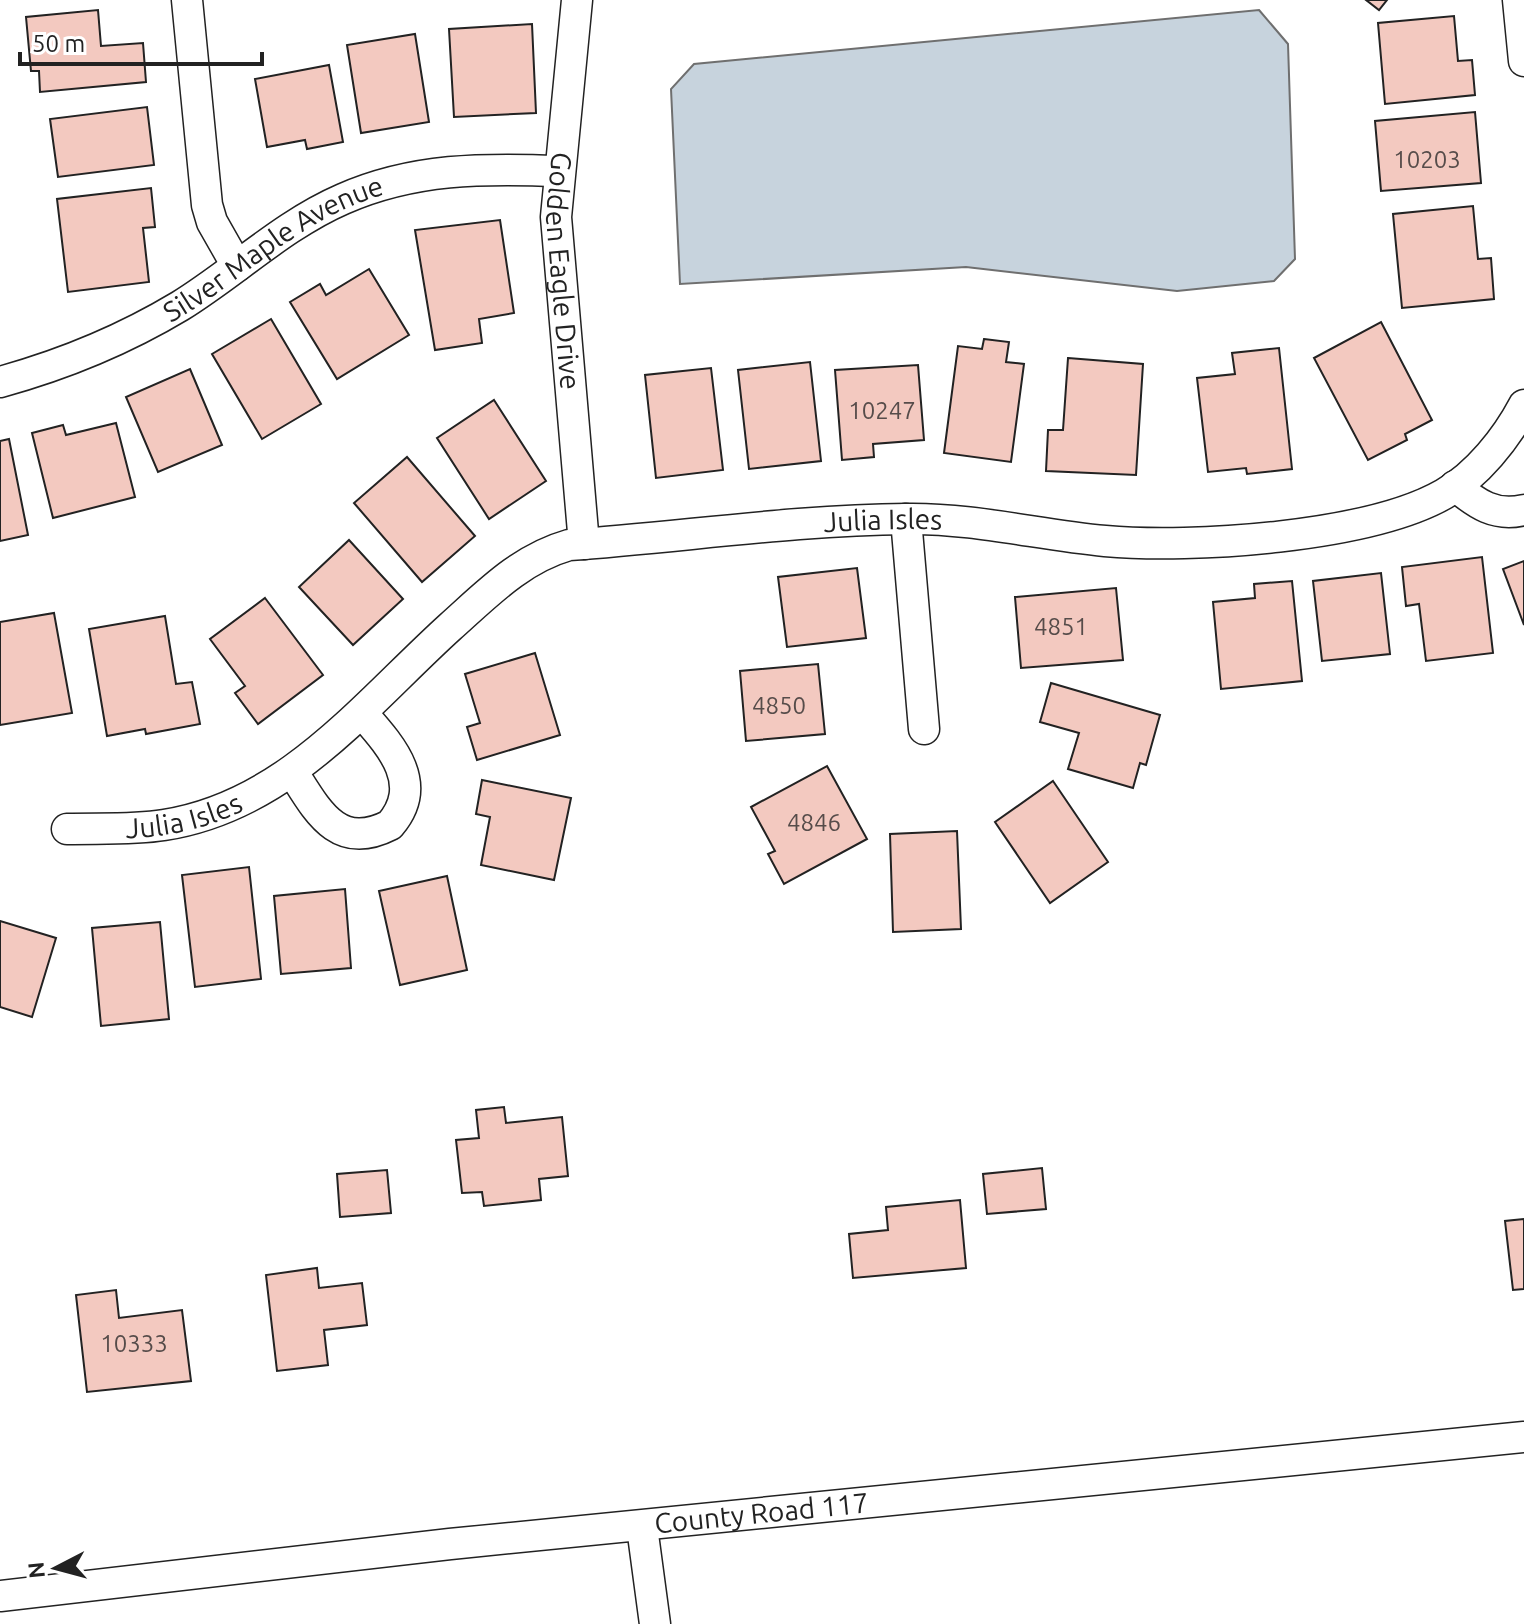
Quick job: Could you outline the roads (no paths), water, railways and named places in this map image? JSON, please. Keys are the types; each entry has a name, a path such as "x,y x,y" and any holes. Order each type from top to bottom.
{"street":[{"path":"187,0 207,205 212,222 237,266"},
{"name":"Golden Eagle Drive","path":"577,0 559,171 558,267 584,544"},
{"path":"1518,0 1524,61"},
{"name":"Silver Maple Avenue","path":"0,382 75,356 149,323 317,212 396,181 452,170 559,171"},
{"name":"Julia Isles","path":"67,829 182,821 242,800 292,771 341,733 409,664 518,568 553,549 829,521 906,519 995,524 1108,541 1211,541 1370,523 1427,503 1455,486 1498,444 1524,405"},
{"path":"1455,486 1486,509 1509,513 1524,510"},
{"path":"906,519 924,729"},
{"path":"292,771 319,813 336,828 364,834 390,825 405,796 405,773 389,744 362,713"},
{"name":"County Road 117","path":"0,1596 450,1544 1524,1437"},
{"path":"642,1527 655,1624"}]}
